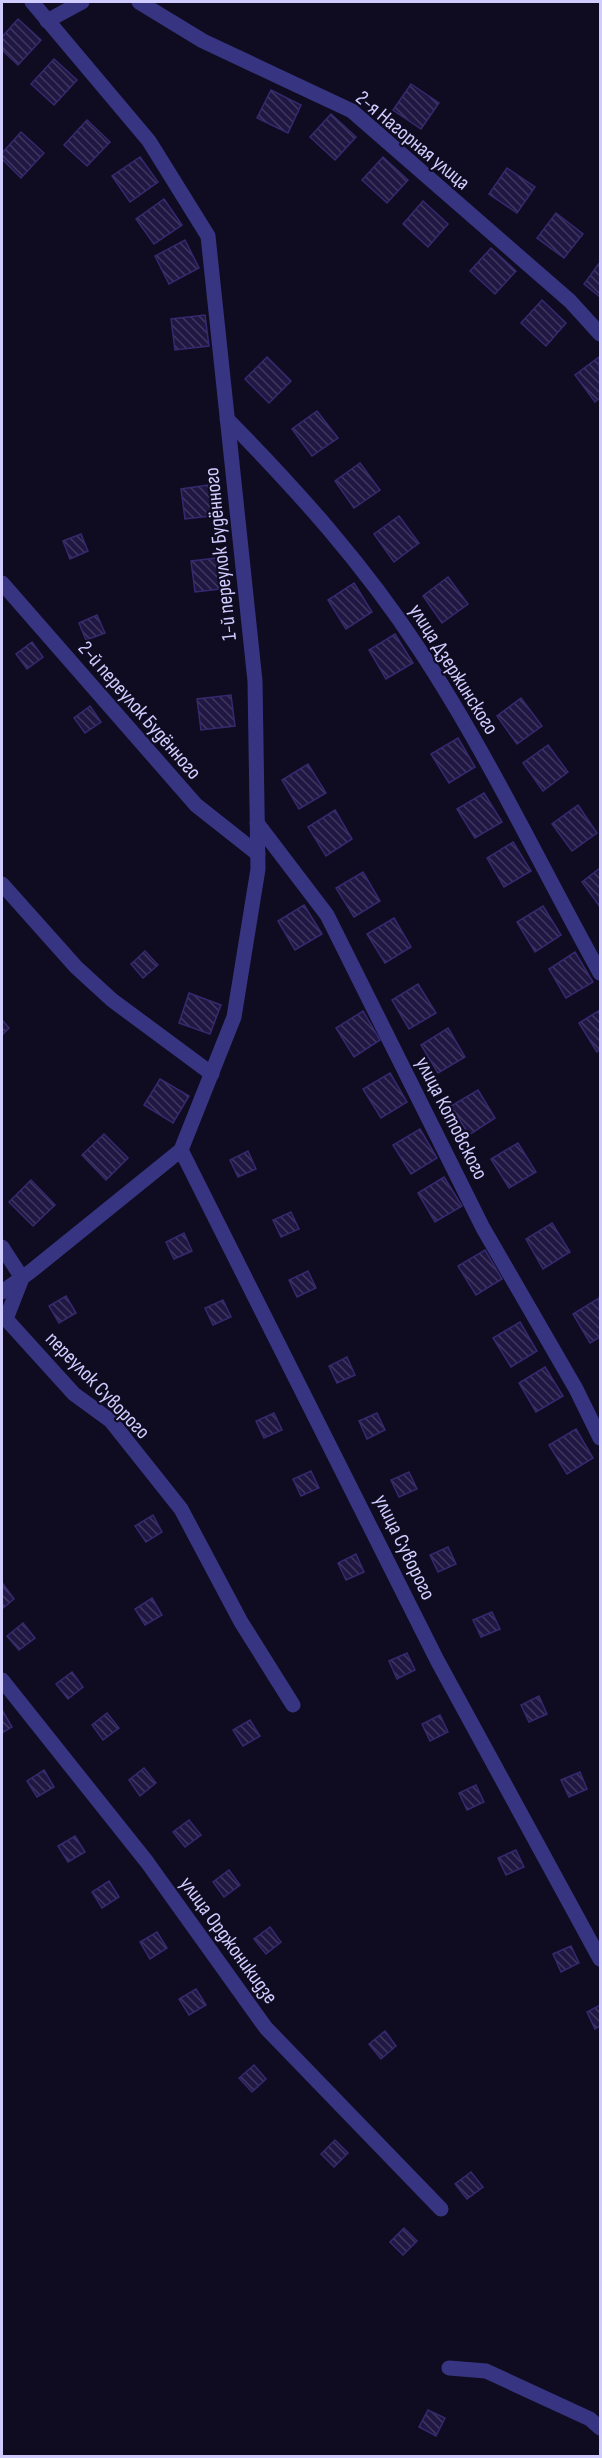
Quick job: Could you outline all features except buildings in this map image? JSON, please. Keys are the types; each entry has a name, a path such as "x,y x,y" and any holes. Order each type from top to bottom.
{"street":[{"name":"1-й переулок Будённого","path":"32,2 149,141 208,236 255,681 258,869 234,1017 181,1150"},
{"path":"47,21 82,2"},
{"name":"2-я Нагорная улица","path":"139,2 202,41 352,111 570,301 600,334"},
{"name":"улица Дзержинского","path":"227,419 286,479 350,553 419,648 497,778 600,973"},
{"name":"2-й переулок Будённого","path":"2,583 196,805 258,854"},
{"name":"улица Котовского","path":"257,823 327,915 483,1228 576,1389 600,1438"},
{"path":"2,884 76,966 112,1000 212,1074"},
{"path":"2,1292 181,1150"},
{"name":"улица Суворого","path":"181,1150 437,1660 600,1959"},
{"path":"2,1247 22,1278"},
{"name":"переулок Суворого","path":"22,1278 6,1319 74,1394 111,1421 181,1509 241,1622 293,1705"},
{"name":"улица Орджоникидзе","path":"2,1680 147,1862 266,2028 441,2209"},
{"path":"448,2368 486,2371 590,2419 600,2428"}]}
